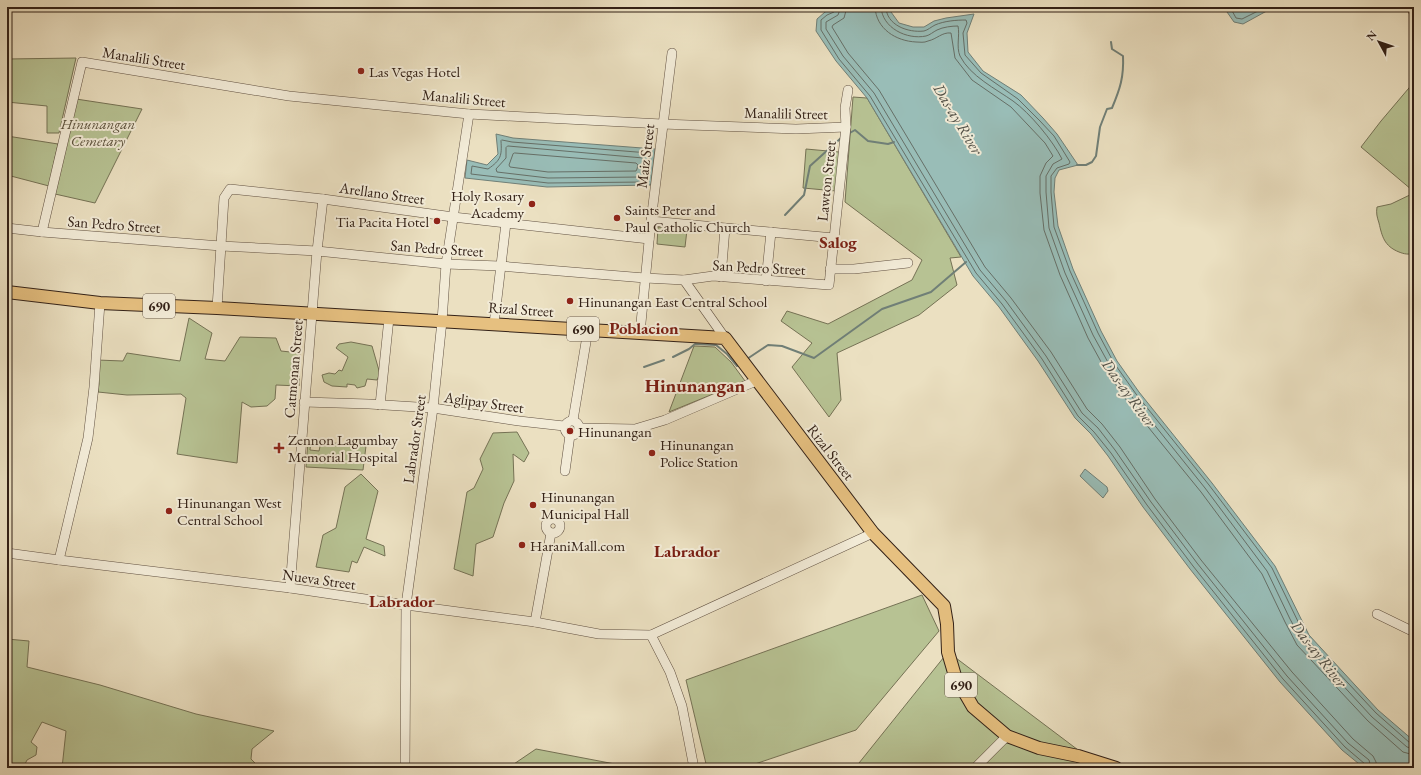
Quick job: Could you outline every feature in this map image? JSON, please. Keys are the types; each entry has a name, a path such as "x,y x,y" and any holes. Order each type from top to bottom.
{"main road":[{"name":"690","path":"7,292 100,303 311,314"},
{"name":"Rizal Street","path":"311,314 724,338 872,533"},
{"name":"690","path":"872,533 944,606 947,624 948,652 955,676 973,707 1007,736 1039,748 1078,756 1116,768"}],"street":[{"path":"1411,7 1414,13"},
{"name":"Maiz Street","path":"640,333 662,124 672,53"},
{"name":"Manalili Street","path":"42,232 82,62 289,96 469,114 796,129 845,135"},
{"name":"Lawton Street","path":"829,285 845,135 845,108 848,90"},
{"name":"Labrador Street","path":"405,768 406,606 433,408 446,264 469,114"},
{"name":"Arellano Street","path":"217,308 224,198 230,189 323,199 453,217 649,239"},
{"name":"Catmonan Street","path":"290,588 311,314 323,199"},
{"path":"651,221 834,238"},
{"path":"494,324 506,223"},
{"name":"San Pedro Street","path":"7,228 222,246 317,251 446,264 500,266 645,278 684,280 713,276 829,285"},
{"path":"721,277 725,228"},
{"path":"766,281 771,232"},
{"path":"830,269 854,269 908,263"},
{"path":"684,280 724,338"},
{"path":"59,560 88,438 94,387 100,303"},
{"path":"380,405 389,318"},
{"path":"573,420 588,330"},
{"path":"579,428 636,429 665,420 756,381"},
{"name":"Aglipay Street","path":"304,402 433,408 564,426"},
{"path":"570,435 565,431 564,426 568,421 573,420"},
{"path":"573,420 578,424 579,428"},
{"path":"570,435 575,434 579,428"},
{"path":"565,471 570,435"},
{"path":"694,768 682,706 670,672 651,635 872,533"},
{"path":"535,622 552,534"},
{"name":"Nueva Street","path":"7,552 59,560 290,588 406,606 535,622 599,634 651,635"},
{"path":"1377,614 1414,632"},
{"path":"975,768 1007,736"}],"green space":[{"path":"76,58 59,133 47,133 47,106 7,102 7,59"},
{"path":"1414,82 1414,137 1411,141 1414,153 1414,189 1412,190 1361,147"},
{"path":"853,97 867,98 961,257 950,258 957,285 919,315 837,353 841,400 829,417 792,367 812,343 781,321 787,311 828,324 912,280 922,260 845,202"},
{"name":"Hinunangan Cemetary","path":"76,99 142,109 95,203 55,194"},
{"path":"7,136 58,144 49,186 7,175"},
{"path":"806,149 839,152 836,191 803,188"},
{"path":"1414,193 1414,253 1406,254 1394,250 1384,240 1378,219 1377,207 1391,204"},
{"path":"658,227 687,230 685,247 657,244"},
{"path":"189,318 212,333 205,359 225,361 240,337 276,338 281,351 300,353 299,386 276,385 275,399 267,406 251,407 242,402 237,463 177,454 186,398 181,394 127,395 98,392 99,384 97,360 123,361 127,353 180,361"},
{"path":"351,342 372,346 380,374 377,380 367,379 365,386 357,388 355,385 347,384 347,387 332,386 324,382 322,375 329,373 335,374 339,370 342,371 348,357 336,348 339,344"},
{"path":"694,346 715,347 731,362 745,381 669,412"},
{"path":"517,432 529,453 524,462 513,454 514,481 504,503 493,537 476,544 473,576 454,569 467,492 474,488 483,469 480,459 493,433"},
{"path":"308,441 311,441 310,450 319,451 321,442 366,446 363,470 306,467"},
{"path":"361,474 378,491 366,539 384,546 385,556 364,547 357,563 352,561 349,572 316,567 323,535 336,528 345,487"},
{"path":"922,595 939,631 856,730 743,768 707,768 686,680"},
{"path":"7,639 29,641 27,667 100,685 196,714 274,731 252,749 251,759 257,765 256,768 62,768 66,731 42,722 31,742 37,747 36,755 27,760 23,768 7,768"},
{"path":"948,652 1102,768 855,768"},
{"path":"536,749 636,768 508,768"}],"water":[{"name":"Das-ay River","path":"833,7 890,7 891,12 899,23 913,27 924,27 934,21 974,14 967,33 968,52 983,71 1021,95 1057,134 1078,165 1059,170 1055,178 1054,192 1058,226 1073,269 1101,331 1117,361 1139,392 1212,483 1275,566 1309,635 1378,710 1414,741 1414,768 1364,768 1342,750 1280,682 1190,569 1143,507 1108,456 1091,434 1075,418 1038,361 999,307 973,276 867,98 836,61 816,31 817,19"},
{"path":"1226,7 1274,7 1243,24 1234,22 1227,12"},
{"path":"496,134 513,138 655,149 651,185 547,187 465,178 467,160 487,165 498,154"},
{"path":"1085,469 1107,487 1108,491 1103,498 1080,476"}],"waterway":[{"path":"1077,165 1086,165 1092,162 1096,156 1100,127 1107,109 1112,108 1119,89 1123,70 1123,56 1112,49 1111,42"},
{"path":"848,134 855,130 868,141 888,144 894,142"},
{"path":"785,215 804,195 810,166 841,138"},
{"path":"747,359 768,345 782,346 814,358 882,309 931,292 966,262"},
{"path":"673,357 689,349 695,344 716,345 727,354 737,366 738,365"},
{"path":"644,367 664,360"}],"place":[{"name":"Las Vegas Hotel","path":"361,71"},
{"name":"Holy Rosary Academy","path":"532,204"},
{"name":"Saints Peter and Paul Catholic Church","path":"617,218"},
{"name":"Tia Pacita Hotel","path":"437,221"},
{"name":"Hinunangan East Central School","path":"570,301"},
{"name":"Hinunangan","path":"570,431"},
{"name":"Zennon Lagumbay Memorial Hospital","path":"279,448"},
{"name":"Hinunangan Police Station","path":"652,453"},
{"name":"Hinunangan Municipal Hall","path":"533,505"},
{"name":"Hinunangan West Central School","path":"169,511"},
{"name":"HaraniMall.com","path":"522,545"}],"district":[{"name":"Salog","path":"838,242"},
{"name":"Poblacion","path":"644,328"},
{"name":"Hinunangan","path":"695,385"},
{"name":"Labrador","path":"687,551"},
{"name":"Labrador","path":"402,601"}]}
